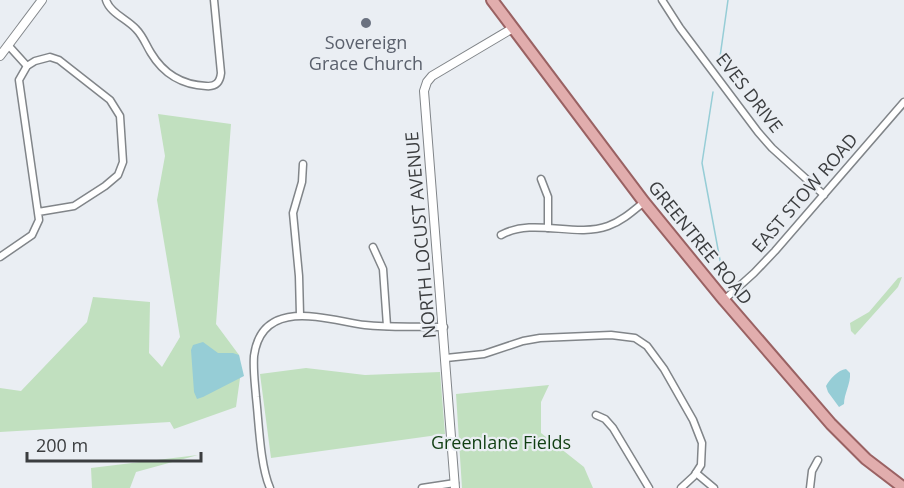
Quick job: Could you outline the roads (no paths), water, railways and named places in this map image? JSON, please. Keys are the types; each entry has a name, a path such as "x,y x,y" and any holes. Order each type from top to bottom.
{"main road":[{"name":"GREENTREE ROAD","path":"492,0 644,202 724,300 831,424 872,464 904,488"}],"street":[{"path":"0,56 42,0"},
{"path":"106,0 110,8 135,28 157,63 166,72 183,81 207,86 216,85 221,73 214,0"},
{"name":"EVES DRIVE","path":"662,0 680,28 758,132 785,161 824,195"},
{"name":"NORTH LOCUST AVENUE","path":"455,486 424,91 432,76 513,28"},
{"path":"8,45 27,66"},
{"path":"0,257 32,235 39,220 19,80 27,66 50,57 62,62 110,100 120,117 123,162 118,175 74,206 38,212"},
{"name":"EAST STOW ROAD","path":"724,300 761,267 904,102"},
{"path":"300,315 293,213 302,182 303,164"},
{"path":"541,179 548,197 548,228"},
{"path":"501,235 522,227 602,227 622,219 644,202"},
{"path":"373,247 383,269 387,326"},
{"path":"270,488 263,457 254,357 261,336 271,325 284,318 300,315 387,326 444,327"},
{"path":"446,358 484,354 523,340 540,338 611,335 635,338 647,346 656,357 696,428 703,451 701,465 681,488"},
{"path":"596,415 613,428 649,488"},
{"path":"810,488 812,471 819,460"},
{"path":"696,473 714,488"},
{"path":"422,488 455,486"}],"water":[{"path":"203,342 218,353 239,355 244,376 197,399 194,392 191,350 193,345"},
{"path":"846,369 850,373 849,381 844,404 839,407 826,386 834,375"}],"waterway":[{"path":"719,64 728,0"},
{"path":"713,92 702,163 720,260 719,272"}],"place":[{"name":"Sovereign Grace Church","path":"366,23"}],"park label":[{"name":"Greenlane Fields","path":"501,443"}]}
